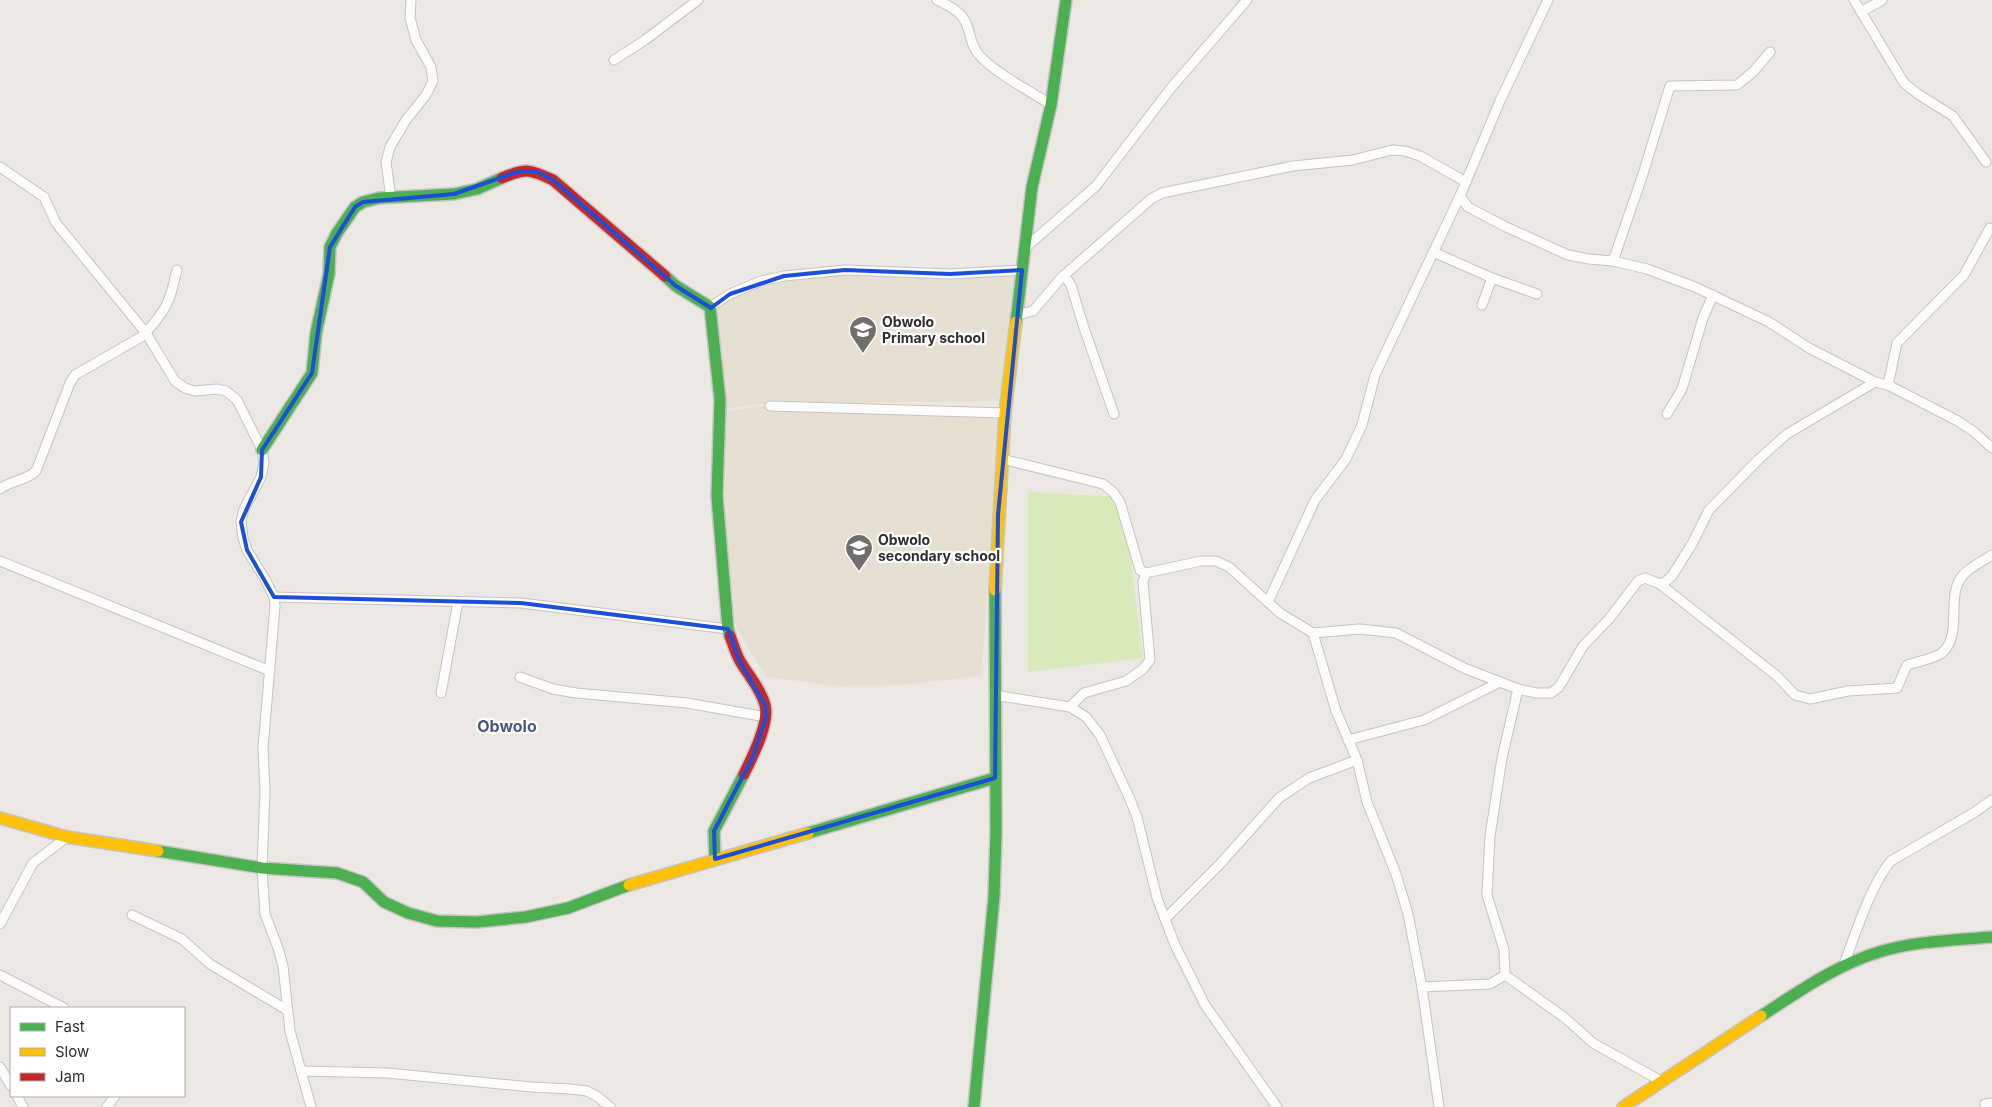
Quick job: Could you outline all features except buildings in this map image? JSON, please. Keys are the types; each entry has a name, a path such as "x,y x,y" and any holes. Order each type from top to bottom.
{"street":[{"path":"391,198 386,162 390,147 406,120 426,95 433,81 431,67 416,40 410,18 411,0"},
{"path":"614,60 645,40 698,0"},
{"path":"937,0 956,10 964,20 973,46 980,56 994,68 1051,105"},
{"path":"974,1107 994,897 996,778 994,695 995,578 1005,413 1032,187 1051,105 1066,0"},
{"path":"1025,248 1096,186 1171,88 1247,0"},
{"path":"1268,602 1315,500 1346,459 1362,425 1375,374 1460,196 1500,101 1548,0"},
{"path":"1854,0 1904,83 1953,116 1986,162"},
{"path":"1861,12 1882,0"},
{"path":"1613,261 1642,177 1670,86 1737,86 1753,72 1770,52"},
{"path":"1017,315 1033,311 1064,275 1151,200 1162,193 1293,166 1352,160 1392,150 1405,151 1420,156 1466,182"},
{"path":"0,167 44,197 56,223 146,333 175,381 195,392 226,391 237,400 262,450 264,463 261,477 244,509 241,522 247,550 274,597 263,748 265,791 262,868 265,914 283,966 290,1031 311,1107"},
{"path":"262,450 312,373 316,333 329,274 330,247 355,207 363,202 391,198 454,194 477,189 520,171 535,172 553,180 676,286 710,307"},
{"path":"1460,196 1468,207 1504,226 1568,255 1589,260 1613,261 1646,269 1713,295 1769,322 1809,348 1875,382 1888,385 1956,420 1973,431 1992,448"},
{"path":"1888,385 1897,343 1964,275 1990,228"},
{"path":"1433,252 1492,278 1537,294"},
{"path":"0,489 12,481 30,477 36,471 70,383 75,375 146,333 168,301 177,270"},
{"path":"710,307 730,294 760,282 784,276 845,270 950,274 1022,270"},
{"path":"1064,275 1071,285 1114,414"},
{"path":"1482,305 1492,278"},
{"path":"1667,414 1682,389 1703,318 1713,295"},
{"path":"710,307 720,400 717,496 728,629 739,660 753,680 765,704 766,717 753,757 714,831 715,859"},
{"path":"1660,584 1672,576 1692,544 1708,510 1759,459 1787,434 1875,382"},
{"path":"770,406 1005,413"},
{"path":"1002,459 1103,484 1113,492 1120,502 1140,570 1146,573 1201,561 1216,561 1229,567 1280,613 1313,633 1360,630 1396,633 1464,668 1518,689 1536,693 1551,693 1559,687 1582,646 1609,619 1638,581 1645,578 1660,584 1777,676 1794,695 1810,699 1848,691 1897,688 1907,665 1942,654 1949,644 1953,626 1955,593 1963,575 1992,555"},
{"path":"0,561 270,671"},
{"path":"1070,707 1084,693 1126,681 1143,669 1150,660 1143,582 1146,573"},
{"path":"274,597 521,604 728,629"},
{"path":"441,694 458,602"},
{"path":"1313,633 1336,711 1356,760 1367,802 1396,874 1405,906 1422,987 1439,1107"},
{"path":"520,677 553,689 576,694 687,703 766,717"},
{"path":"1348,740 1424,720 1500,682"},
{"path":"1505,975 1504,950 1488,894 1490,836 1502,758 1518,689"},
{"path":"994,695 1070,707 1086,717 1100,735 1129,797 1157,898 1175,945 1205,1005 1277,1107"},
{"path":"1165,918 1220,864 1279,798 1309,778 1356,760"},
{"path":"0,818 67,837 262,868 337,873 362,882 384,902 408,914 437,921 477,922 526,917 568,908 628,885 996,778"},
{"path":"1843,967 1884,868 1891,861 1992,800"},
{"path":"0,924 33,863 67,837"},
{"path":"132,915 182,939 210,964 287,1010"},
{"path":"1624,1107 1661,1081 1843,967 1878,953 1907,946 1992,937"},
{"path":"0,975 62,1007"},
{"path":"1422,987 1490,984 1505,975"},
{"path":"1505,975 1566,1018 1593,1043 1661,1081"},
{"path":"0,1067 10,1084"},
{"path":"301,1071 404,1074 531,1087 570,1088 587,1091 610,1107"},
{"path":"1985,1107 1985,1104 1992,1103"}],"highlighted area":[{"path":"520,171 535,171 553,180 676,286 711,308 730,294 784,276 845,270 950,274 1022,270 998,515 995,778 715,859 714,831 753,757 766,717 765,705 739,660 728,629 521,603 274,597 247,550 241,522 261,477 262,450 312,373 330,247 355,207 363,202 454,194"}],"shaded area":[{"name":"Obwolo Primary school","path":"1019,272 1001,401 760,404 727,409 723,399 713,309 728,298 758,285 784,279 845,273"},
{"name":"Obwolo secondary school","path":"760,406 1001,415 981,676 902,685 839,686 766,677 736,628 722,515 724,412"}],"green space":[{"path":"1028,492 1123,497 1143,658 1028,672"}],"traffic: fast":[{"path":"1016,322 1032,187 1051,105 1066,0"},
{"path":"262,450 312,373 316,333 329,274 330,247 355,207 363,202 379,198 454,194 477,189 502,178"},
{"path":"665,276 676,286 710,307 720,400 717,496 730,636"},
{"path":"974,1107 994,897 996,833 995,590"},
{"path":"715,859 714,831 744,774"},
{"path":"808,833 995,778"},
{"path":"158,851 262,868 337,873 363,882 384,902 408,913 437,921 477,922 526,917 568,908 629,885"},
{"path":"1761,1016 1803,989 1863,957 1893,948 1921,943 1992,937"}],"traffic: slow":[{"path":"995,590 1005,413 1016,322"},
{"path":"0,818 67,837 158,851"},
{"path":"629,885 808,833"},
{"path":"1623,1107 1761,1016"}],"traffic: jam":[{"path":"502,178 528,171 553,180 665,276"},
{"path":"730,636 740,661 761,693 766,712 763,731 744,774"}],"place":[{"name":"Obwolo Primary school","path":"863,354"},
{"name":"Obwolo secondary school","path":"859,572"}],"district":[{"name":"Obwolo","path":"507,726"}]}
